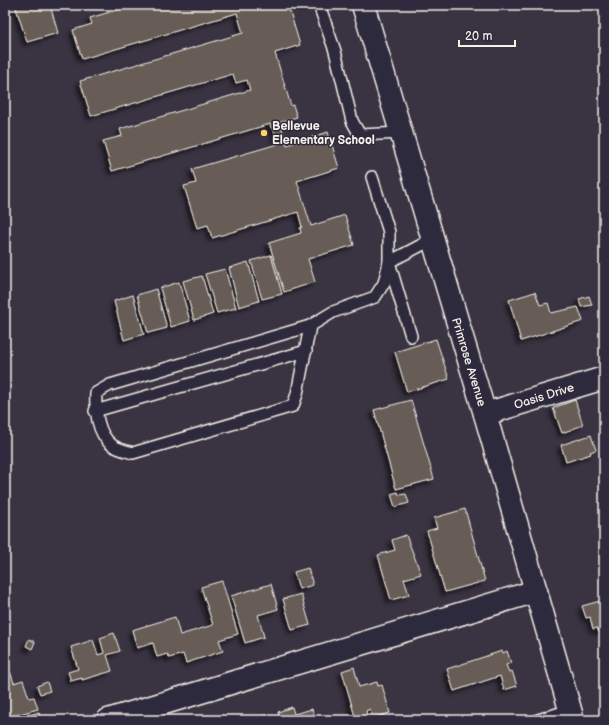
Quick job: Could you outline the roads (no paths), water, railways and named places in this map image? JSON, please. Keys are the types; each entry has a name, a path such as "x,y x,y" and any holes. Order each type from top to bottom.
{"street":[{"name":"Primrose Avenue","path":"363,5 485,414 572,715"},
{"name":"Oasis Drive","path":"485,414 604,378"},
{"path":"108,720 536,591"}],"lane":[{"path":"319,5 335,51 352,121 360,135 401,133"},
{"path":"310,326 298,394 293,406 133,453 112,446 105,437 95,411 96,393 110,385 310,326 332,312 375,297 384,283 389,262 389,232 372,177"},
{"path":"389,262 433,239"},
{"path":"389,262 411,336"},
{"path":"95,411 306,351"},
{"path":"538,720 572,715"}],"place":[{"name":"Bellevue Elementary School","path":"264,133"}]}
